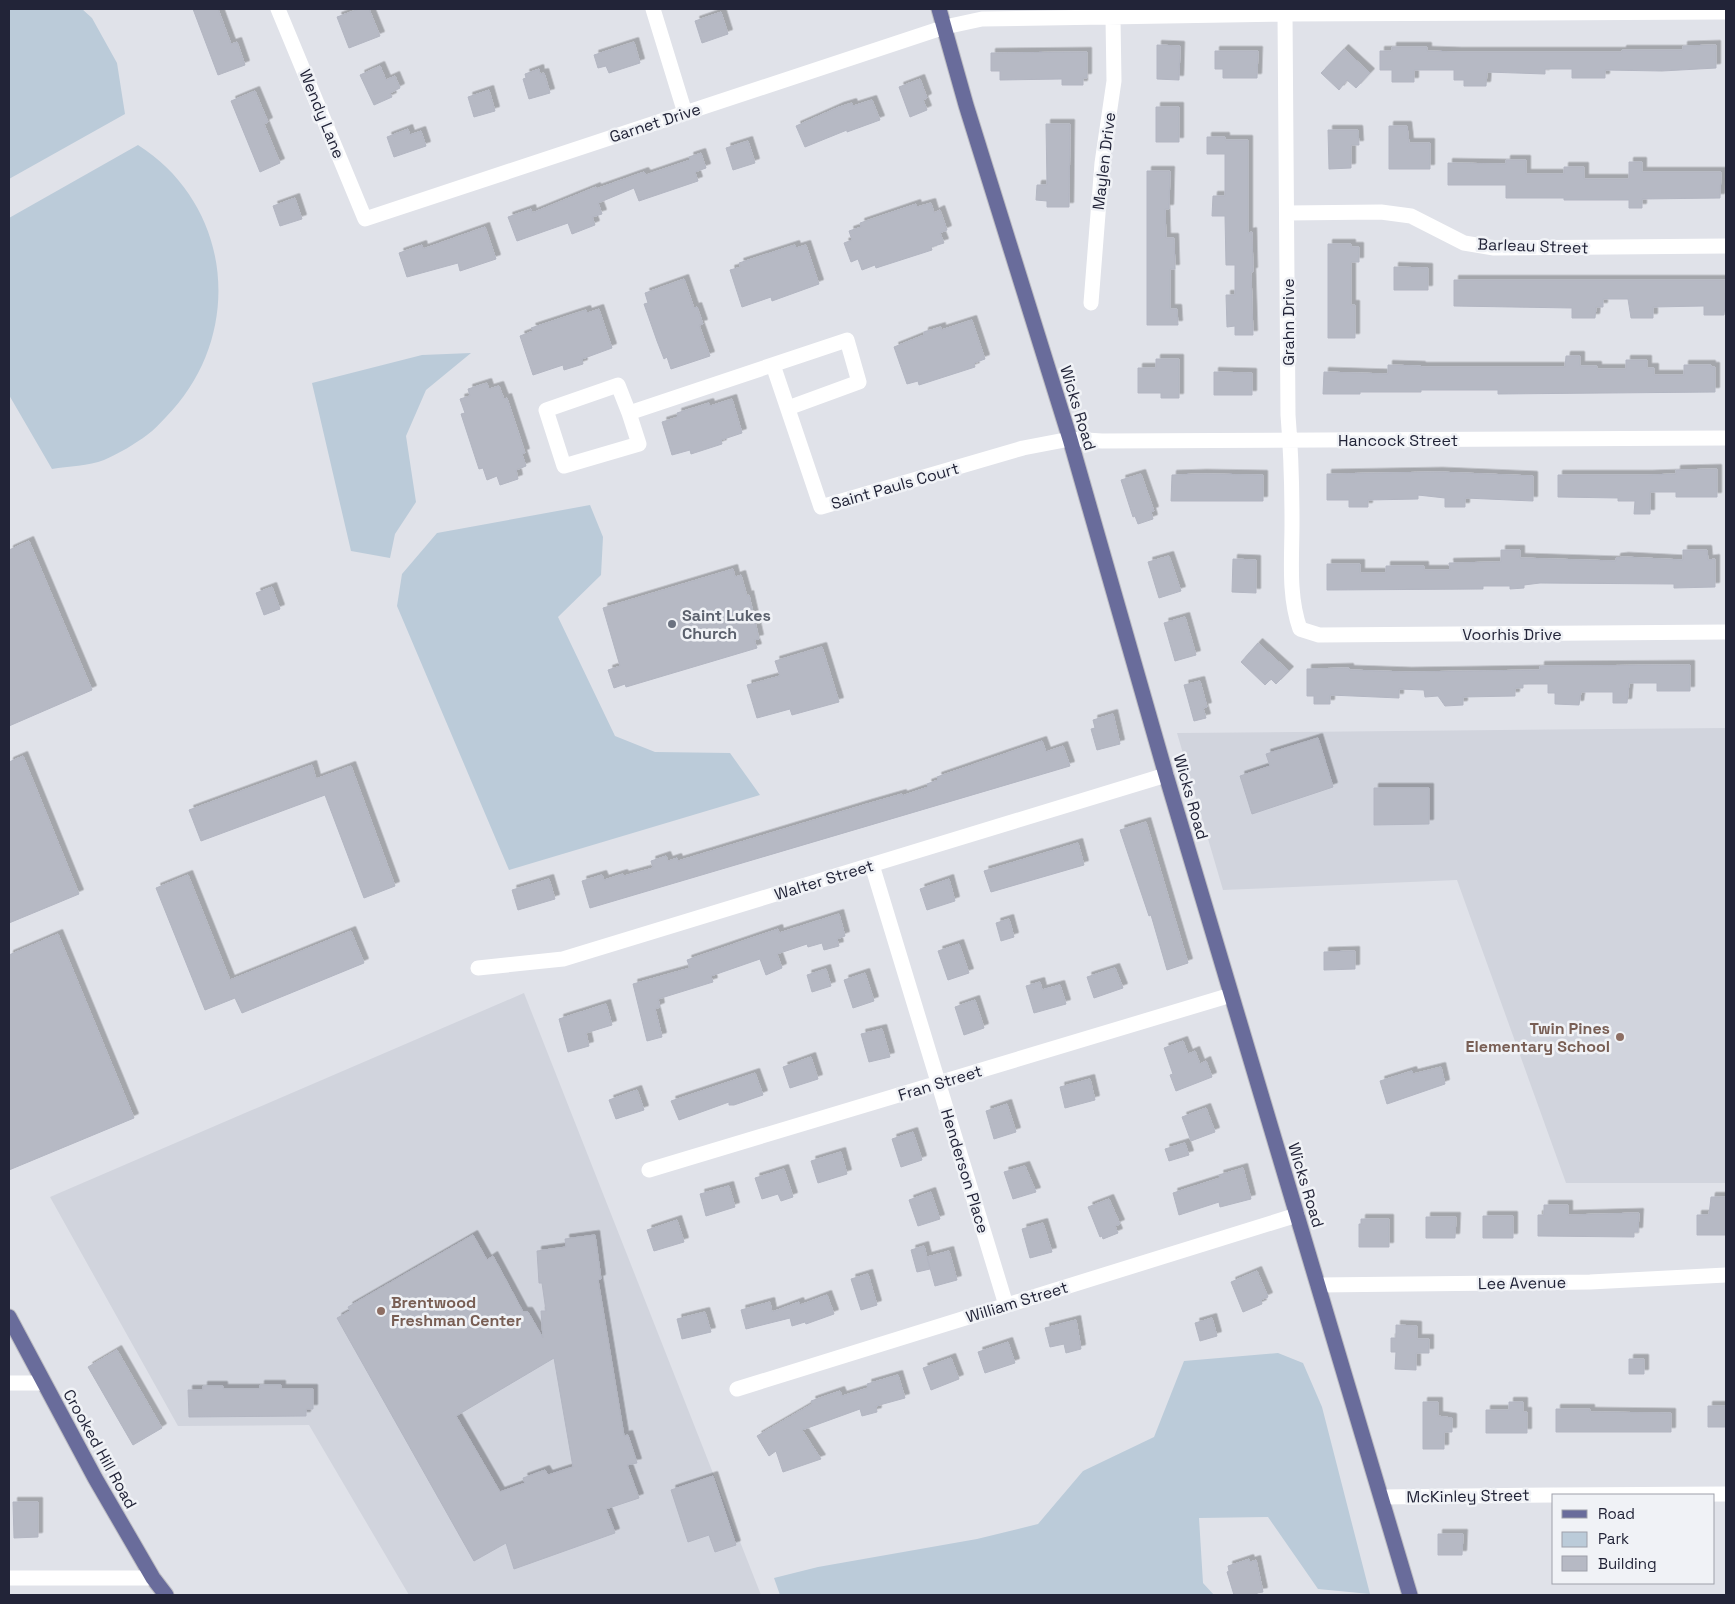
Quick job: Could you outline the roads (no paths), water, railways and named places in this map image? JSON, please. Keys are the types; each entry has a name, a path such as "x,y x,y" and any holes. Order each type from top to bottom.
{"main road":[{"name":"Wicks Road","path":"939,9 969,115 1070,439 1166,775 1410,1595"},
{"name":"Crooked Hill Road","path":"9,1317 152,1578 166,1595"}],"street":[{"name":"Wendy Lane","path":"278,9 365,219"},
{"path":"653,9 685,112"},
{"name":"Garnet Drive","path":"365,219 944,27 982,19 1285,14 1726,12"},
{"name":"Grahn Drive","path":"1285,14 1288,416 1292,471 1292,586 1293,611 1300,629"},
{"name":"Maylen Drive","path":"1091,303 1102,164 1114,81 1113,18"},
{"name":"Barleau Street","path":"1287,213 1381,212 1411,216 1464,243 1494,248 1726,246"},
{"path":"629,413 847,340 859,382 788,408"},
{"name":"Saint Pauls Court","path":"773,365 822,507 1023,448 1070,439"},
{"path":"618,384 629,413 639,444 564,466 546,410 618,384"},
{"name":"Hancock Street","path":"1070,439 1102,441 1726,438"},
{"name":"Voorhis Drive","path":"1300,629 1319,635 1726,632"},
{"name":"Walter Street","path":"478,968 563,959 1166,775"},
{"name":"Henderson Place","path":"872,865 1006,1305"},
{"name":"Fran Street","path":"649,1170 1232,996"},
{"name":"William Street","path":"736,1389 1297,1215"},
{"name":"Lee Avenue","path":"1318,1286 1590,1282 1726,1275"},
{"path":"9,1383 44,1383"},
{"name":"McKinley Street","path":"1382,1497 1552,1495"},
{"path":"9,1578 152,1578"}],"place":[{"name":"Saint Lukes Church","path":"672,624"},
{"name":"Twin Pines Elementary School","path":"1620,1037"},
{"name":"Brentwood Freshman Center","path":"381,1311"}]}
